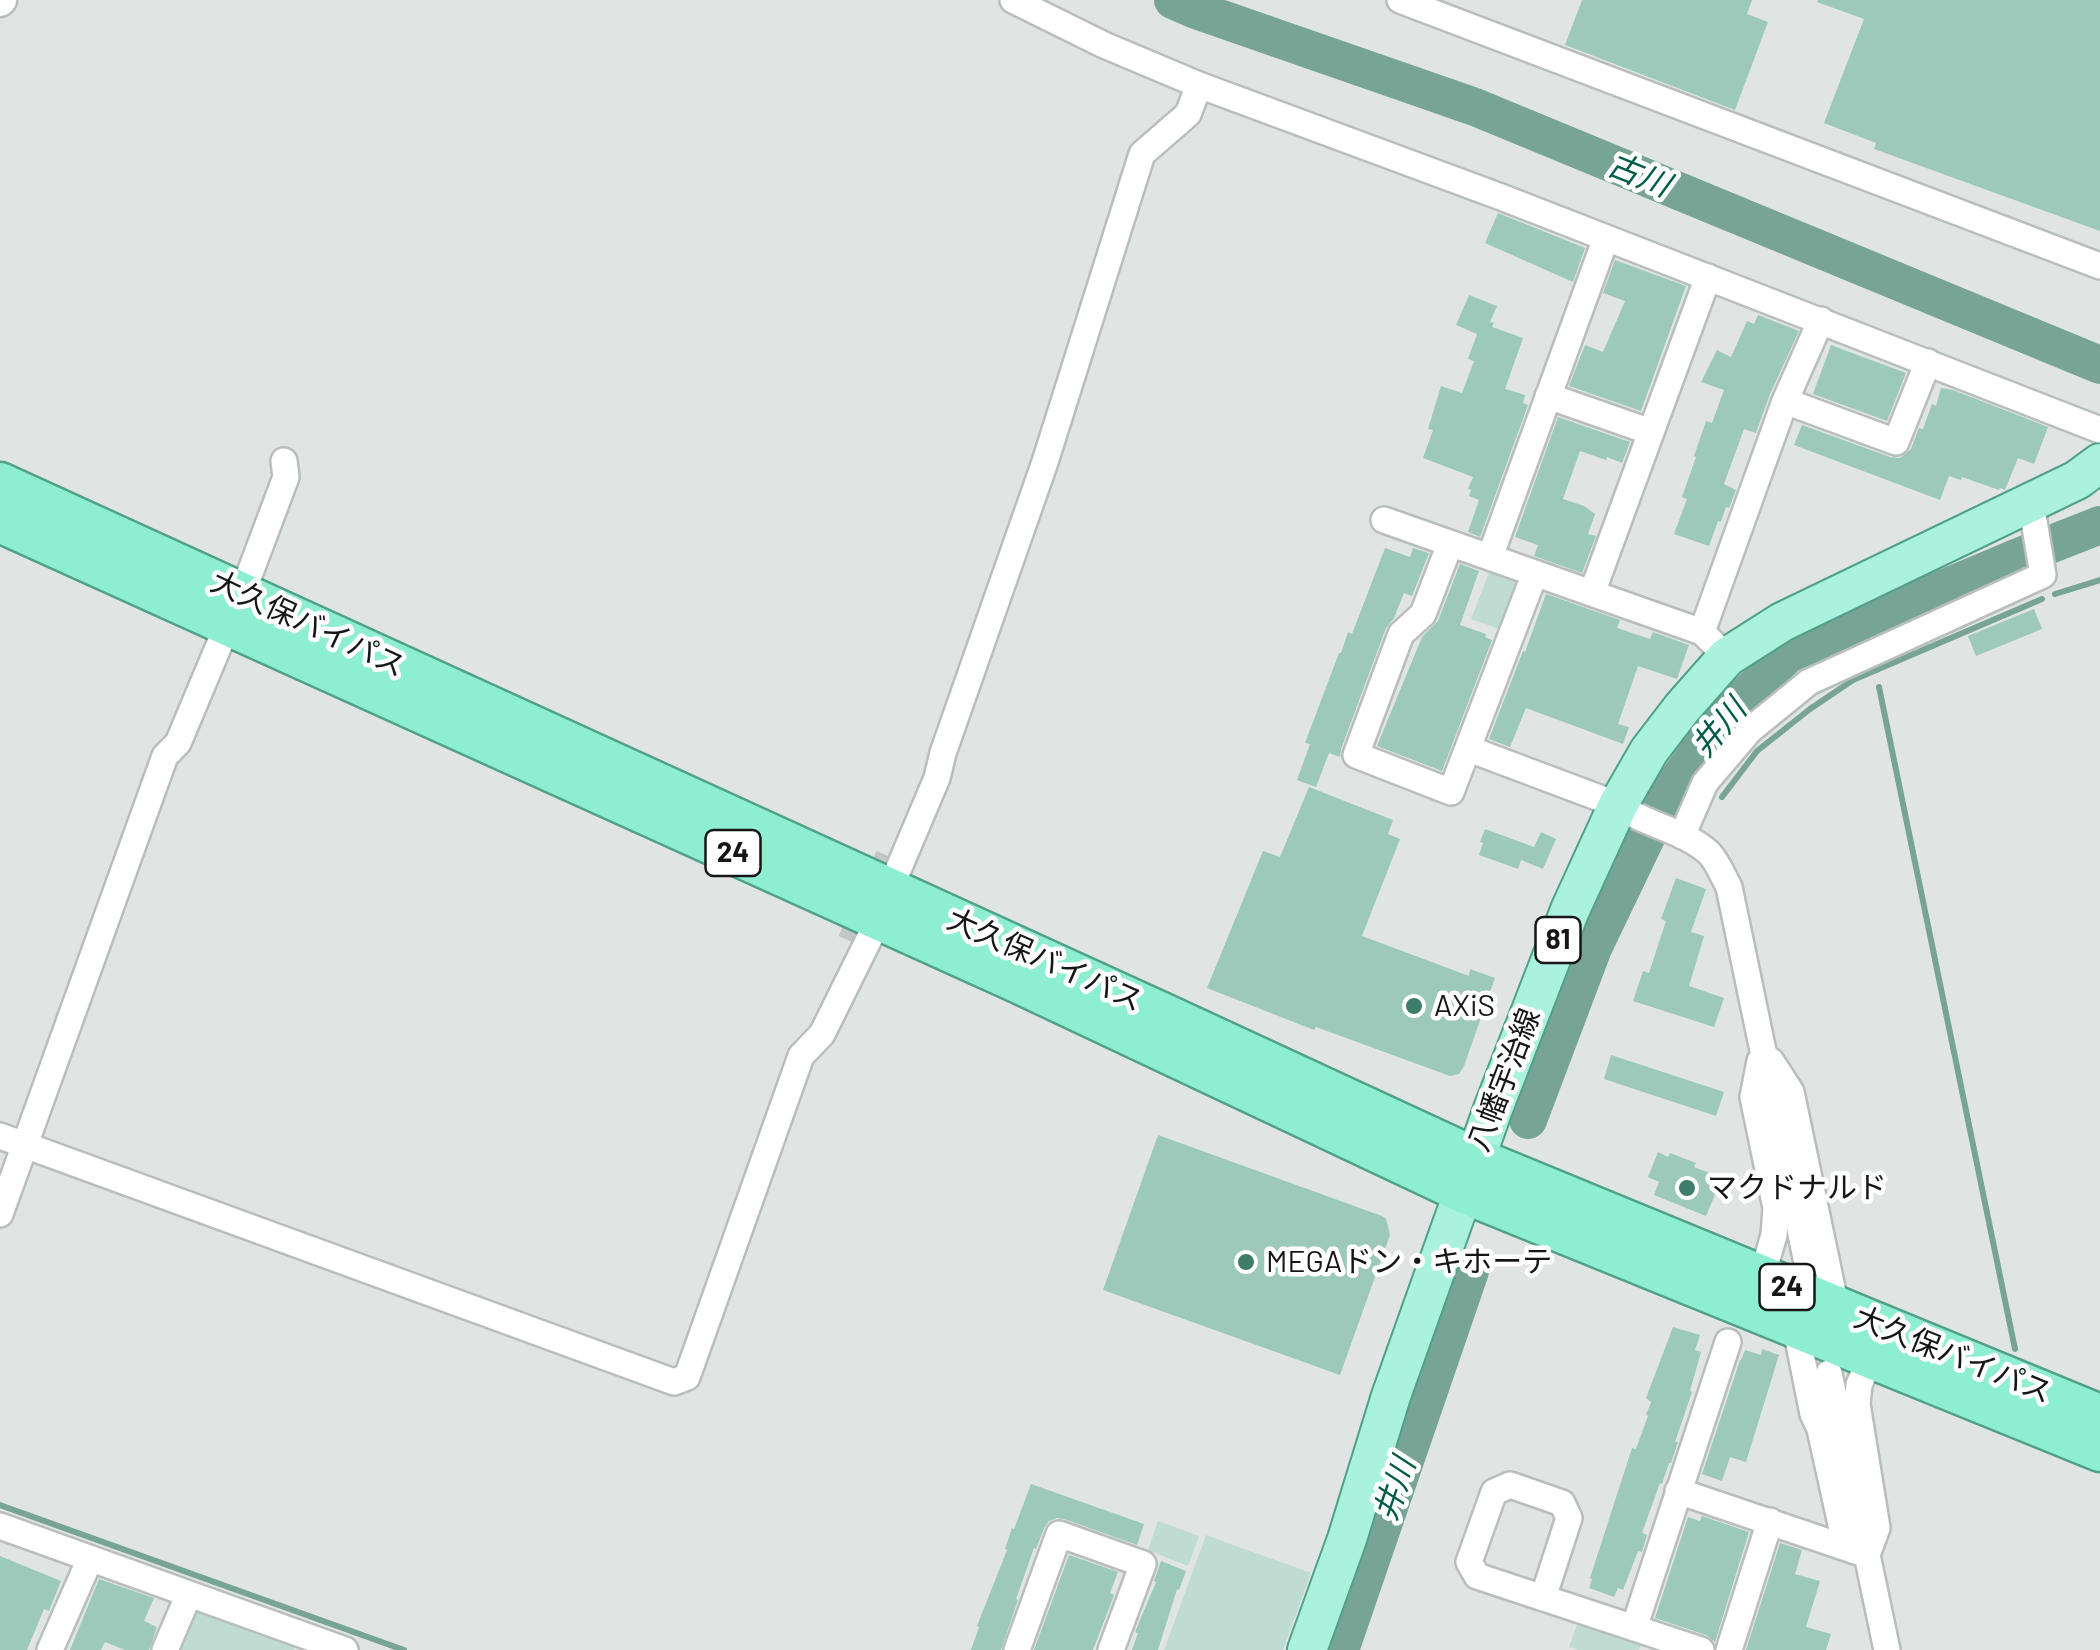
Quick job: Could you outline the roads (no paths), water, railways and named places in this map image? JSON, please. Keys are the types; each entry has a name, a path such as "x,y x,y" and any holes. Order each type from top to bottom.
{"highway":[{"name":"大久保バイパス","path":"0,483 228,606 1468,1175 1629,1258 2100,1451"},
{"name":"大久保バイパス","path":"0,522 228,606"},
{"name":"大久保バイパス","path":"1468,1175 1762,1276 2100,1415"}],"main road":[{"name":"八幡宇治線","path":"1307,1650 1468,1175 1570,910 1625,810 1650,750 1682,708 1714,644 1782,622 2033,515 2100,464"}],"street":[{"path":"1012,0 1199,85 1492,193 2100,430"},
{"path":"1400,0 2100,266"},
{"path":"0,1136 674,1382 688,1376 809,1032 937,778 1045,462 1142,154 1188,114 1199,85"},
{"path":"1490,558 1606,238"},
{"path":"1592,593 1708,277"},
{"path":"1384,520 1592,593 1714,644 1785,402 1821,320"},
{"path":"1785,402 1896,442 1928,362"},
{"path":"1548,396 1651,432"},
{"path":"1682,836 1706,783 1750,730 1809,682 2043,574 2033,515"},
{"path":"1450,544 1423,614 1402,634 1356,756 1452,792 1535,574"},
{"path":"0,1214 165,756 178,743 228,606"},
{"path":"1468,749 1625,810 1682,836 1710,854 1729,887 1806,1258"},
{"path":"801,1056 822,1034 877,901"},
{"path":"1762,1048 1753,1098 1776,1208 1774,1235 1762,1276"},
{"path":"1762,1048 1791,1092 1836,1307"},
{"path":"1796,1329 1813,1414 1886,1650"},
{"path":"1634,1628 1728,1342"},
{"path":"1856,1551 1877,1528 1857,1404 1859,1385 1870,1358"},
{"path":"1829,1373 1856,1551"},
{"path":"1543,1598 1569,1518 1562,1503 1510,1485 1494,1492 1469,1562 1477,1576 1543,1598 1701,1650"},
{"path":"1678,1491 1856,1551"},
{"path":"1730,1650 1770,1521"},
{"path":"0,1526 345,1650"},
{"path":"1017,1650 1060,1534 1143,1564 1111,1650"},
{"path":"50,1650 90,1559"},
{"path":"165,1650 189,1594"}],"waterway":[{"name":"古川","path":"1173,0 1475,107 2100,365"},
{"name":"井川","path":"1528,1120 1593,948 1665,798 1721,720 1788,654 2100,525"},
{"path":"2055,594 2100,580"},
{"path":"1722,797 1757,751 1853,680 2042,599"},
{"path":"1879,687 2015,1349"},
{"name":"井川","path":"1340,1650 1470,1271"},
{"path":"0,1505 404,1650"}],"tunnel":[{"path":"850,941 888,856"}],"place":[{"name":"AXiS","path":"1414,1006"},
{"name":"マクドナルド","path":"1687,1188"},
{"name":"MEGAドン・キホーテ","path":"1246,1262"}]}
